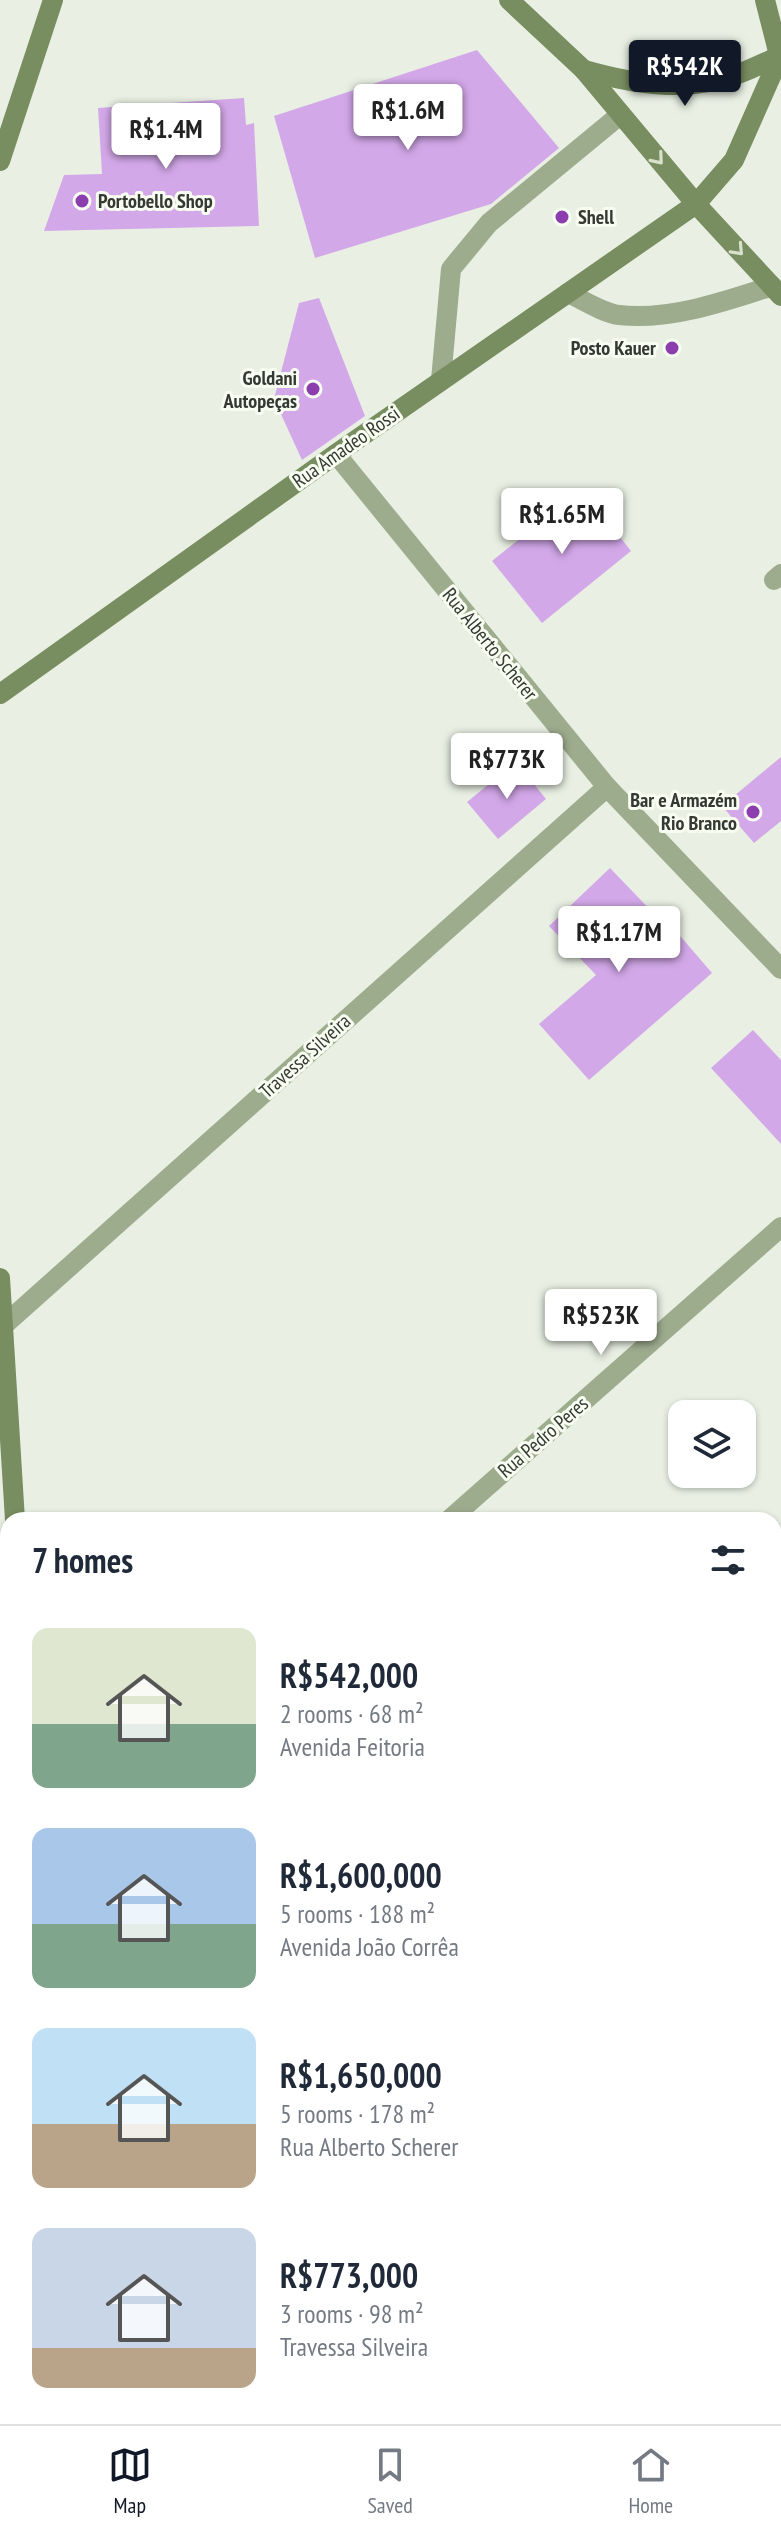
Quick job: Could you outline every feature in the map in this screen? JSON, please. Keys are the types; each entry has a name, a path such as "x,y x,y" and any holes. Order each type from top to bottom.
{"street":[{"path":"0,161 53,0"},
{"path":"509,0 584,70 696,204 777,291"},
{"path":"584,70 632,84 683,86 734,76 781,58 765,0"},
{"name":"Rua Amadeo Rossi","path":"0,694 441,380 696,204 734,160 781,58"},
{"path":"441,380 451,269 489,223 620,115"},
{"path":"568,293 618,315 673,312 777,291"},
{"name":"Rua Alberto Scherer","path":"336,454 607,787 781,969"},
{"name":"Travessa Silveira","path":"4,1325 607,787"},
{"name":"Rua Pedro Peres","path":"458,1512 781,1227"},
{"path":"0,1278 15,1512"}],"building":[{"path":"477,50 559,148 491,204 315,258 274,116"},
{"path":"244,98 246,125 254,123 259,226 44,231 64,175 102,174 98,108"},
{"path":"319,298 365,416 302,460 274,399 299,303"},
{"path":"582,489 631,551 542,623 492,561"},
{"path":"781,757 781,821 754,843 722,806"},
{"path":"516,762 546,799 498,839 467,802"},
{"path":"610,868 659,919 663,916 712,973 589,1080 539,1024 596,975 549,926"},
{"path":"753,1030 781,1060 781,1144 711,1068"}],"place":[{"name":"Portobello Shop","path":"82,201"},
{"name":"Shell","path":"562,217"},
{"name":"Posto Kauer","path":"672,348"},
{"name":"Goldani Autopeças","path":"313,389"},
{"name":"Bar e Armazém Rio Branco","path":"753,812"}]}
